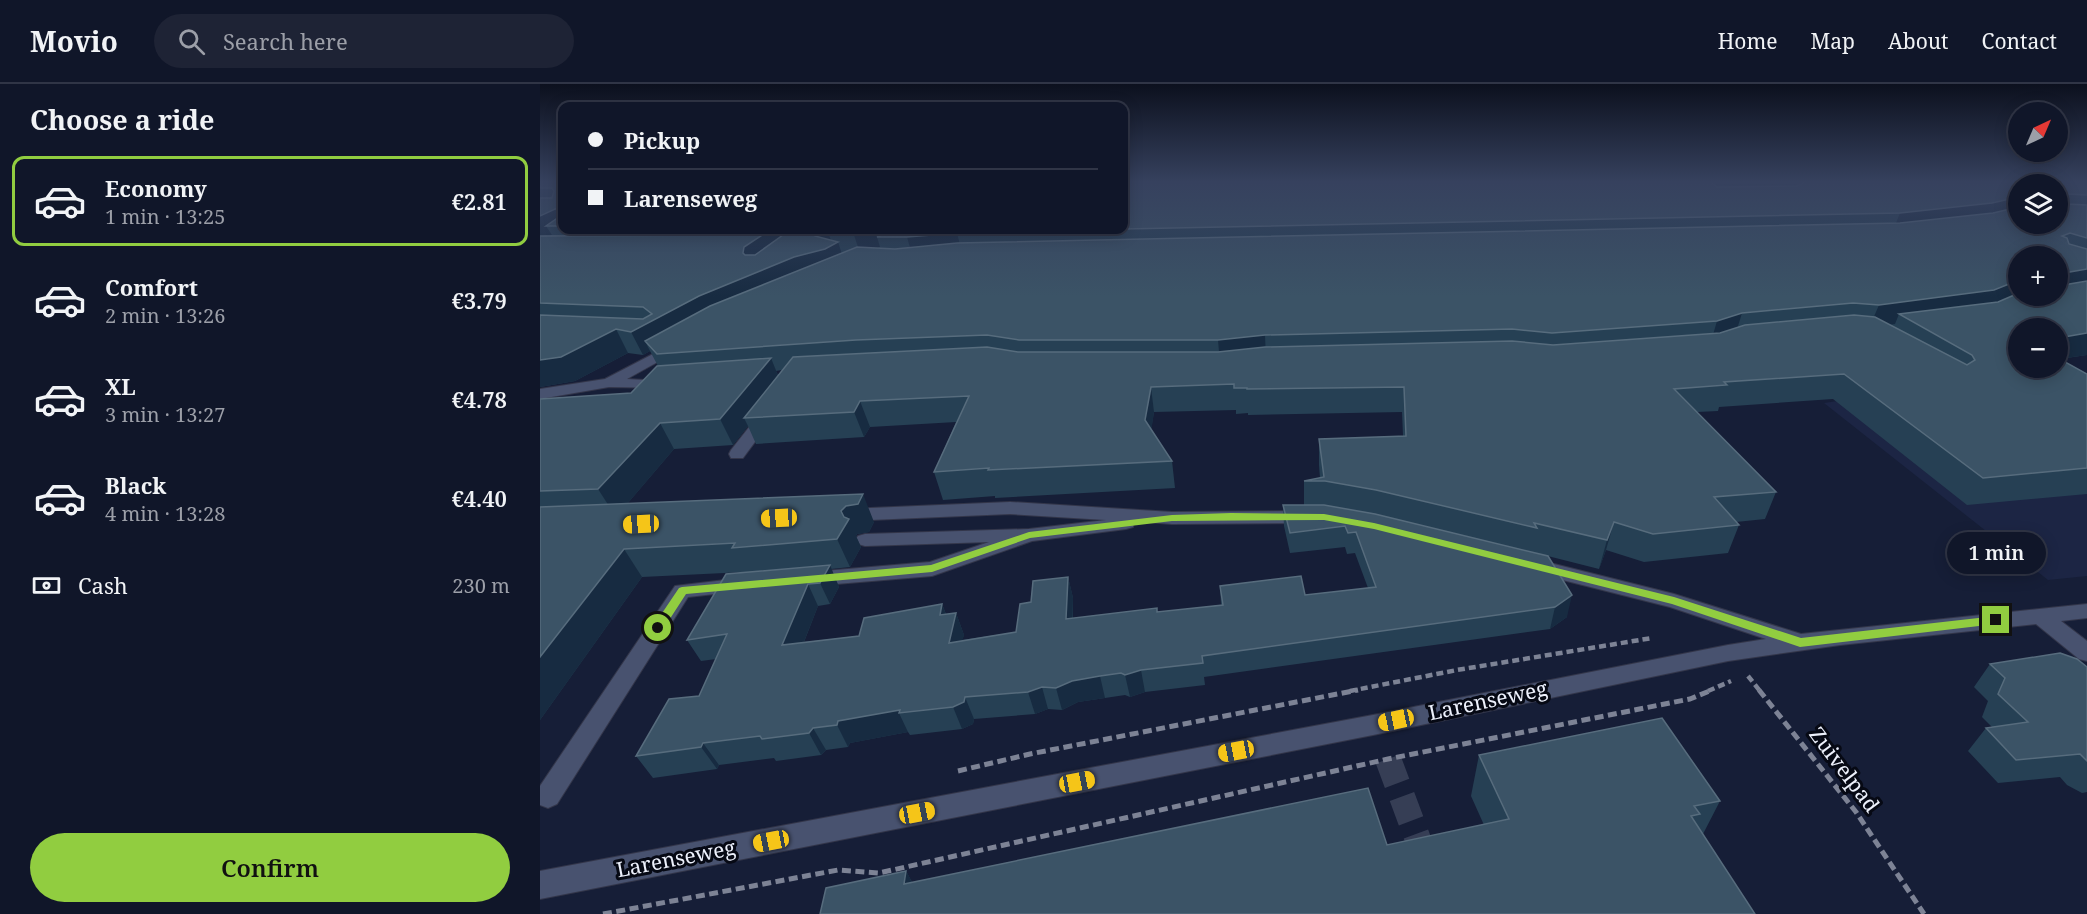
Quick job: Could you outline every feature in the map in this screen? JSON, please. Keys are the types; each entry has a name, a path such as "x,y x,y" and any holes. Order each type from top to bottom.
{"street":[{"path":"609,383 686,340"},
{"path":"540,394 609,383 635,386 680,384"},
{"path":"737,454 776,403"},
{"path":"831,516 1010,508 1172,518 1324,517"},
{"path":"865,540 1029,535 1172,518"},
{"path":"789,581 932,569 1029,535"},
{"path":"1512,561 1674,601 1800,642"},
{"path":"548,796 682,591 765,583"},
{"name":"Larenseweg","path":"540,885 1373,725 1728,653 1800,642 2087,611"},
{"path":"2040,616 2087,652"}],"path":[{"name":"Zuivelpad","path":"1728,653 1856,812 1924,914"},
{"name":"Larenseweg","path":"603,914 838,870 879,873 1388,759 1690,699 1757,672"}],"shaded area":[{"path":"2008,375 2008,378 2048,378 2087,400 2087,576 2048,580 1824,403"}],"building":[{"path":"555,220 558,220 558,226 546,226"},
{"path":"1128,220 1573,220 1128,229"},
{"path":"1930,220 2008,220 2008,234 2067,234 2062,236 2067,238 2069,244 2087,249 2087,269 2068,272 2068,246 2008,246 2008,284 1994,290 1879,305 1853,303 1742,313 1717,321 1552,333 1512,329 1265,335 1218,340 1019,340 987,335 856,340 657,354 645,341 710,306 857,247 895,249 957,243 1900,223"},
{"path":"2068,220 2087,220 2087,238 2068,234"},
{"path":"764,234 744,247 745,255 755,255 783,235 815,234 815,236 838,242 825,249 794,257 699,296 631,332 616,329 561,357 540,360 540,315 643,319 652,314 643,307 540,303 540,236"},
{"path":"883,234 944,234 907,237 877,237"},
{"path":"2087,281 2087,333 2068,336 2068,318 2008,318 2008,378 2068,378 2068,364 2087,374 2087,468 1983,478 1844,374 1724,382 1727,385 1674,389 1776,492 1714,497 1739,525 1653,534 1614,522 1607,540 1534,523 1537,528 1376,490 1325,481 1304,481 1324,477 1319,439 1406,436 1404,387 1247,389 1234,388 1234,384 1151,387 1145,420 1172,461 988,470 989,468 934,472 969,396 860,401 854,412 744,418 793,357 987,347 1018,352 1218,352 1265,347 1512,341 1553,345 1720,333 1745,325 1854,315 1875,317 1967,365 1975,360 1972,355 1899,314 1998,302 2008,298 2008,306 2068,306 2068,284"},
{"path":"771,358 720,419 660,423 598,489 540,491 540,399 631,393 657,366"},
{"path":"863,494 858,504 846,506 841,511 844,517 849,519 837,539 732,548 735,543 624,549 540,657 540,507"},
{"path":"1283,505 1324,505 1375,514 1548,556 1572,595 1555,607 1202,656 1203,663 1141,670 1125,675 1121,673 1100,676 1072,681 1056,688 1042,687 1028,692 965,697 964,702 953,707 899,713 900,710 838,721 837,725 813,728 809,733 703,743 701,747 636,756 669,699 699,696 727,634 687,640 726,574 830,565 820,583 808,584 782,645 859,636 864,618 942,604 940,615 956,613 949,643 1016,632 1020,604 1031,602 1033,581 1068,577 1066,619 1157,608 1157,612 1223,605 1220,586 1301,576 1305,595 1376,587 1356,532 1348,533 1345,526 1290,533"},
{"path":"2060,653 2077,659 2087,667 2087,761 2080,754 2016,760 1986,728 2028,722 1998,694 2005,678 1990,664"},
{"path":"1662,718 1720,801 1694,806 1700,814 1691,816 1755,914 820,914 826,888 906,871 904,884 1368,788 1387,845 1509,819 1479,755"}],"tunnel":[{"path":"1388,759 1426,861"}],"route":[{"path":"658,628 682,591 932,569 1029,535 1172,518 1231,516 1324,517 1374,526 1674,601 1800,642 1996,620"}]}
